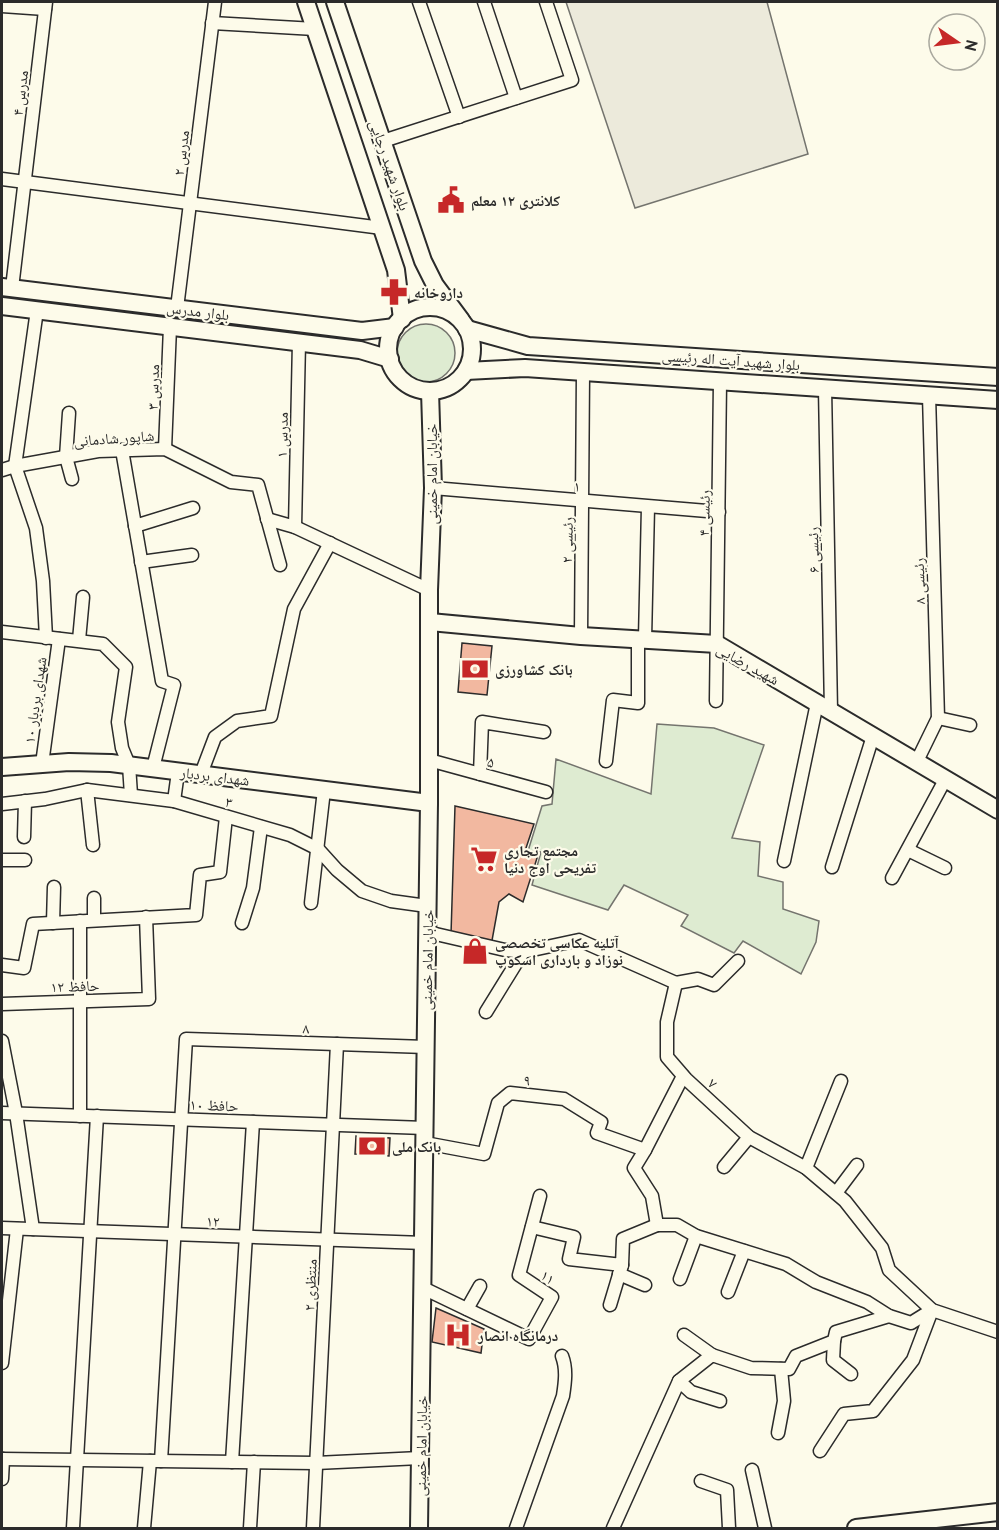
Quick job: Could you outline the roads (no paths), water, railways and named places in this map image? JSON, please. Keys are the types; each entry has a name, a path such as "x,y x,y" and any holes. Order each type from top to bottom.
{"main road":[{"name":"بلوار شهید رجایی","path":"306,2 396,270 398,323"},
{"name":"بلوار شهید رجایی","path":"335,2 423,261 435,285 464,324"},
{"path":"356,149 383,141"},
{"name":"بلوار مدرس","path":"7,288 362,331 398,323"},
{"name":"بلوار مدرس","path":"2,306 360,350 390,359"},
{"path":"431,307 442,309 464,324 472,350 466,371 451,386 430,391 419,389 400,378 390,359 390,337 398,323 421,308 431,307"},
{"name":"بلوار شهید آیت اله رئیسی","path":"464,324 528,346 998,377"},
{"name":"بلوار شهید آیت اله رئیسی","path":"466,371 525,368 998,399"},
{"name":"خیابان امام خمینی","path":"420,1528 429,803 429,590 433,488 430,391"},
{"name":"شهید رضایی","path":"430,622 581,636 717,644 998,810"},
{"name":"شهدای بردبار","path":"2,767 90,763 129,765 429,803"},
{"path":"856,1528 919,1525 998,1512"}],"street":[{"name":"مدرس ۲","path":"177,308 215,2"},
{"path":"418,2 459,117"},
{"path":"484,2 516,98"},
{"path":"383,141 572,80 546,2"},
{"path":"2,6 46,5"},
{"name":"مدرس ۴","path":"7,288 25,182 46,5"},
{"path":"212,23 315,29"},
{"path":"2,179 382,228"},
{"path":"15,466 38,310"},
{"name":"مدرس ۳","path":"165,449 170,327"},
{"name":"مدرس ۱","path":"295,527 299,342"},
{"name":"رئیسی ۲","path":"581,636 583,373"},
{"name":"رئیسی ۴","path":"716,700 720,382"},
{"name":"رئیسی ۶","path":"784,861 824,707 825,388"},
{"name":"رئیسی ۸","path":"917,761 938,718 929,395"},
{"path":"69,413 66,457 72,479"},
{"name":"شاپور شادمانی","path":"2,470 98,451 165,449 231,482 258,485 267,519"},
{"path":"122,450 162,681 174,685 153,768"},
{"name":"شهدای بردبار ۱۰","path":"15,466 36,528 52,639 42,764"},
{"name":"۱","path":"433,488 719,512"},
{"path":"606,761 613,700 638,703 648,507"},
{"path":"135,526 193,508"},
{"path":"267,519 295,527 429,590"},
{"path":"267,519 280,565"},
{"path":"201,774 215,737 237,721 271,716 294,609 330,543"},
{"path":"141,562 192,555"},
{"path":"79,640 83,597"},
{"path":"2,632 103,644 126,667 118,722 122,748 129,765 131,795"},
{"path":"938,718 970,725"},
{"path":"480,774 482,722 544,732"},
{"path":"832,867 873,736"},
{"name":"۵","path":"429,760 546,792"},
{"path":"174,801 178,772"},
{"path":"892,878 946,778"},
{"path":"87,790 93,845"},
{"name":"۳","path":"2,804 87,790 174,801 290,835 318,849 337,870 362,891 391,901 427,906"},
{"path":"311,903 324,790"},
{"path":"24,837 25,801"},
{"path":"2,965 24,968 33,924 196,915 200,875 220,872 226,817"},
{"path":"242,923 253,888 261,827"},
{"path":"908,850 945,868"},
{"path":"2,860 25,860"},
{"path":"53,923 54,886"},
{"path":"94,898 94,920"},
{"name":"حافظ ۱۲","path":"2,1004 149,999 146,917"},
{"path":"80,921 81,1116"},
{"path":"427,932 523,952 579,940 676,983 698,979 714,985 738,961"},
{"path":"486,1012 523,952"},
{"name":"۷","path":"676,983 667,1022 667,1057 684,1076 749,1137 806,1168 845,1201 882,1248 889,1270 932,1310 998,1332"},
{"name":"۸","path":"181,1119 186,1039 426,1047"},
{"path":"2,1041 16,1113 33,1229"},
{"name":"منتظری ۲","path":"313,1528 337,1044"},
{"path":"657,1225 652,1196 634,1168 684,1076"},
{"path":"806,1168 841,1081"},
{"name":"۹","path":"425,1135 484,1154 498,1103 510,1093 564,1099 601,1122 597,1133 645,1150"},
{"name":"حافظ ۱۰","path":"2,1113 334,1125 425,1135"},
{"path":"73,1528 97,1116"},
{"path":"144,1528 155,1461 175,1234 181,1119"},
{"path":"231,1462 253,1122"},
{"path":"724,1167 749,1137"},
{"path":"836,1193 856,1165"},
{"name":"۱۱","path":"423,1288 529,1339 552,1297 519,1275 540,1196"},
{"path":"610,1305 621,1270 623,1239 657,1225 677,1225 696,1236 786,1264 816,1282 867,1302 889,1316 911,1323 932,1310"},
{"path":"532,1227 574,1237 568,1259 621,1270 645,1285"},
{"name":"۱۲","path":"2,1228 424,1243"},
{"path":"2,1364 16,1228"},
{"path":"680,1280 696,1236"},
{"path":"728,1292 744,1251"},
{"path":"467,1309 480,1286"},
{"path":"820,1451 844,1414 873,1411 914,1359 932,1310"},
{"path":"851,1374 833,1360 836,1332 889,1316"},
{"path":"684,1335 712,1355 751,1368 789,1369 796,1356 834,1341"},
{"path":"613,1528 680,1381 712,1355"},
{"path":"516,1528 562,1396 565,1363 562,1356"},
{"path":"778,1433 784,1401 781,1369"},
{"path":"680,1381 691,1392 720,1401"},
{"path":"2,1479 2,1459 316,1463 420,1458"},
{"path":"250,1528 254,1462"},
{"path":"752,1470 765,1528"},
{"path":"701,1481 727,1490 729,1528"}],"place":[{"name":"کلانتری ۱۲ معلم","path":"451,200"},
{"name":"داروخانه","path":"394,292"},
{"name":"بانک کشاورزی","path":"475,669"},
{"name":"مجتمع تجاری تفریحی اوج دنیا","path":"484,859"},
{"name":"آتلیه عکاسی تخصصی نوزاد و بارداری اسکوپ","path":"475,951"},
{"name":"بانک ملی","path":"372,1146"},
{"name":"درمانگاه انصار","path":"458,1335"}]}
